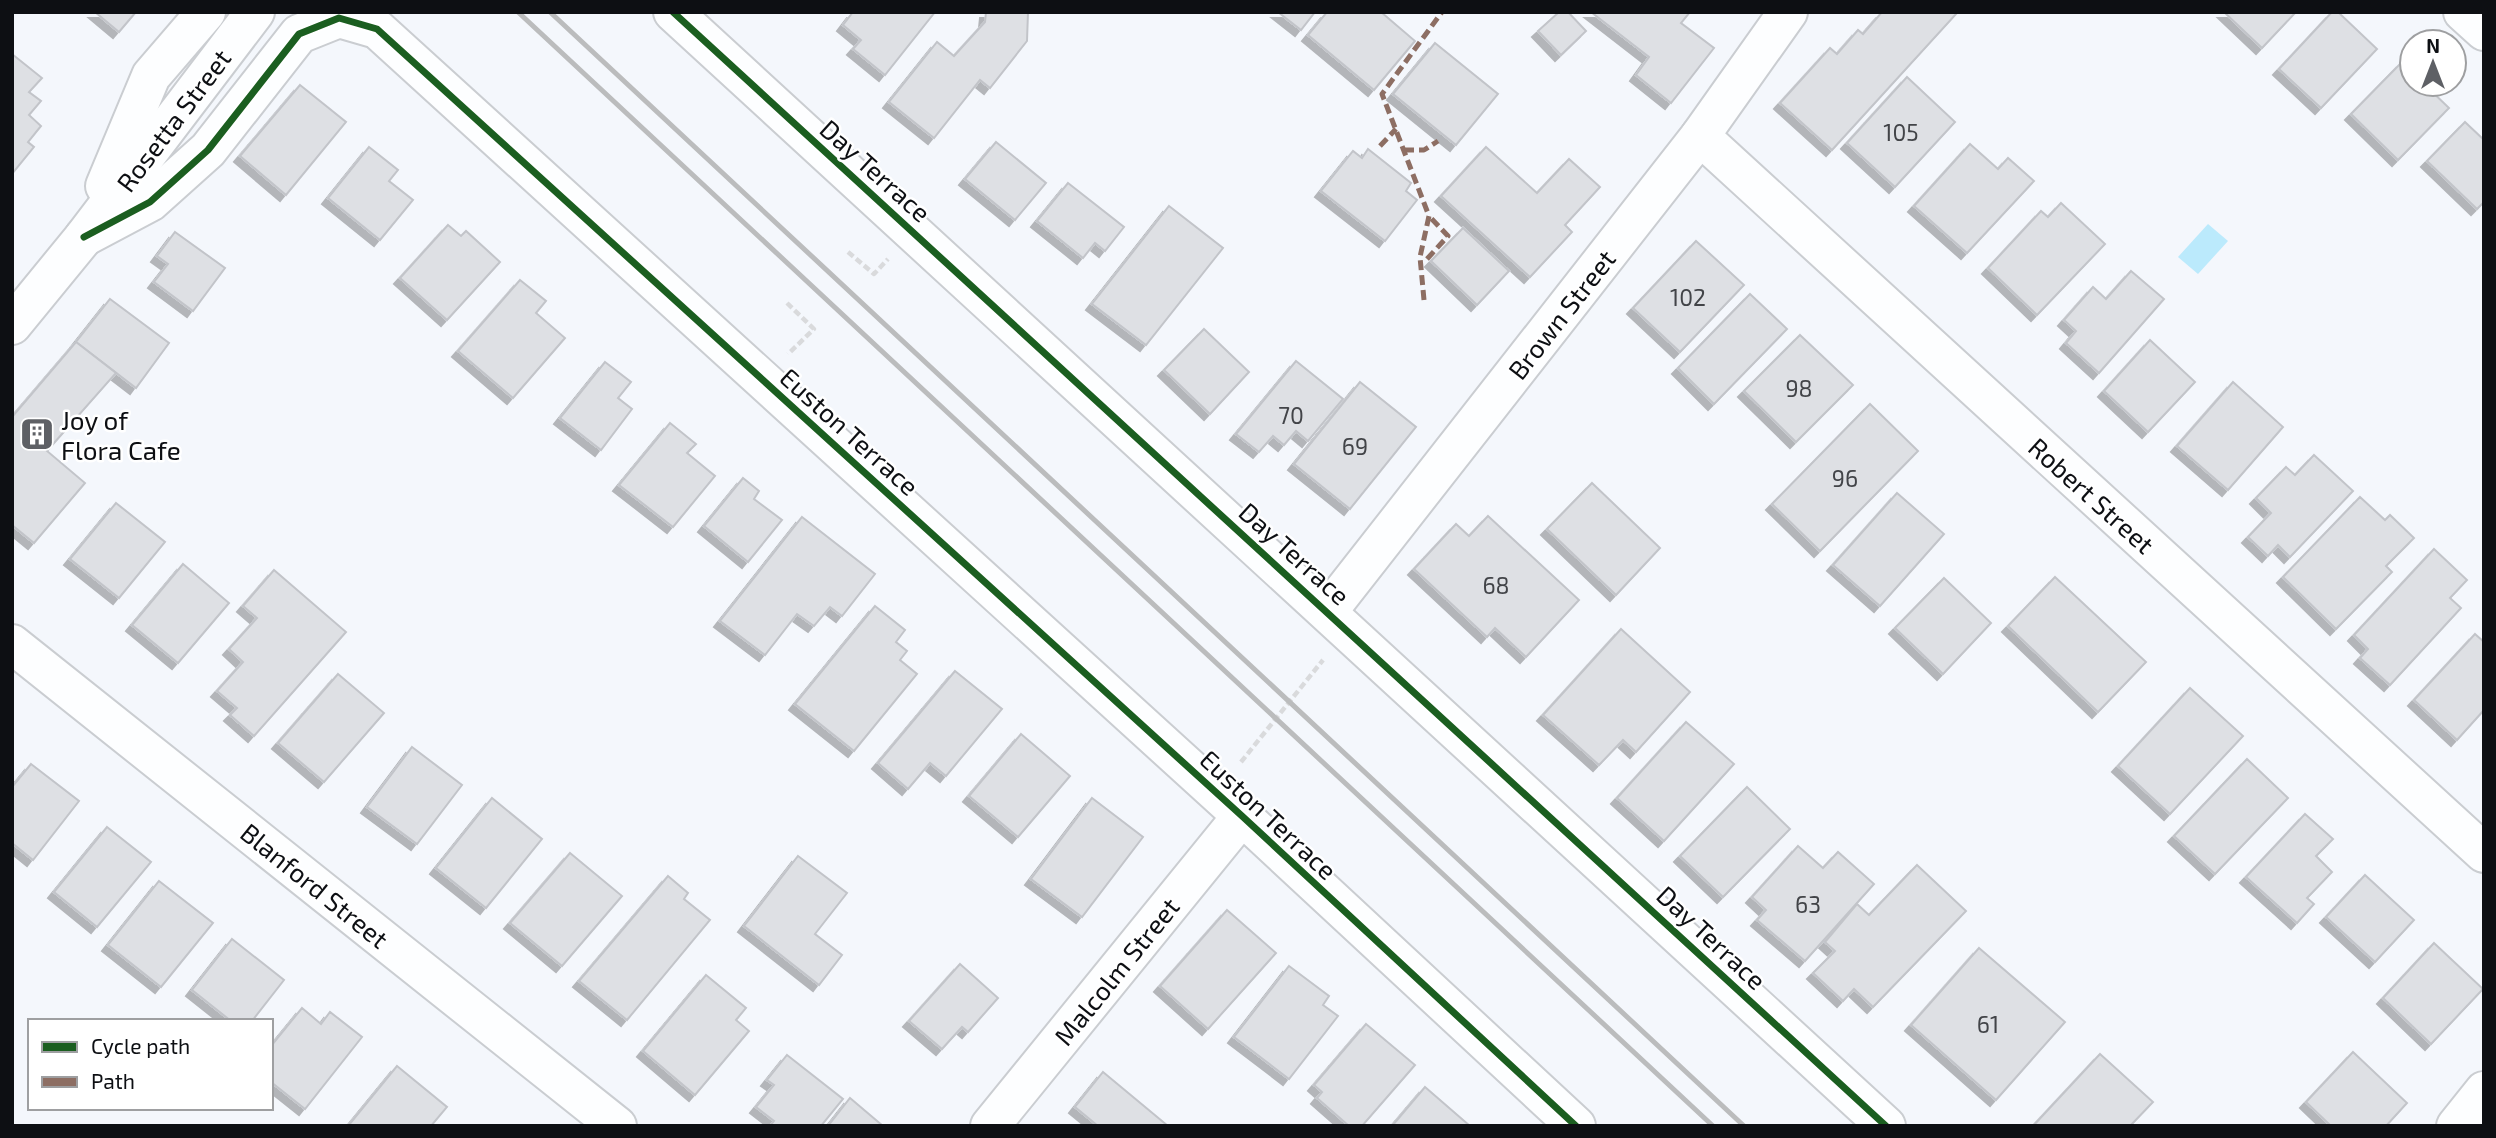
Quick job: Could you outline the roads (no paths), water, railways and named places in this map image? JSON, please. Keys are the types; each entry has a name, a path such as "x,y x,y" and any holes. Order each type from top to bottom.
{"street":[{"path":"84,237 151,76 206,12"},
{"name":"Rosetta Street","path":"12,325 84,237 255,12"},
{"name":"Day Terrace","path":"673,12 1886,1126"},
{"name":"Brown Street","path":"1338,620 1700,136 1788,12"},
{"path":"2463,12 2484,31"},
{"name":"Euston Terrace","path":"84,237 150,202 208,150 299,34 339,18 377,29 1229,805 1576,1126"},
{"name":"Robert Street","path":"1700,136 2484,853"},
{"name":"Blanford Street","path":"12,644 617,1126"},
{"name":"Malcolm Street","path":"990,1126 1229,805"},
{"path":"2456,1126 2484,1091"}],"water":[{"path":"2208,224 2228,241 2198,274 2178,257"}],"railway":[{"path":"518,12 1713,1126"},
{"path":"550,12 1744,1126"}],"place":[{"name":"Joy of Flora Cafe","path":"37,434"}]}
